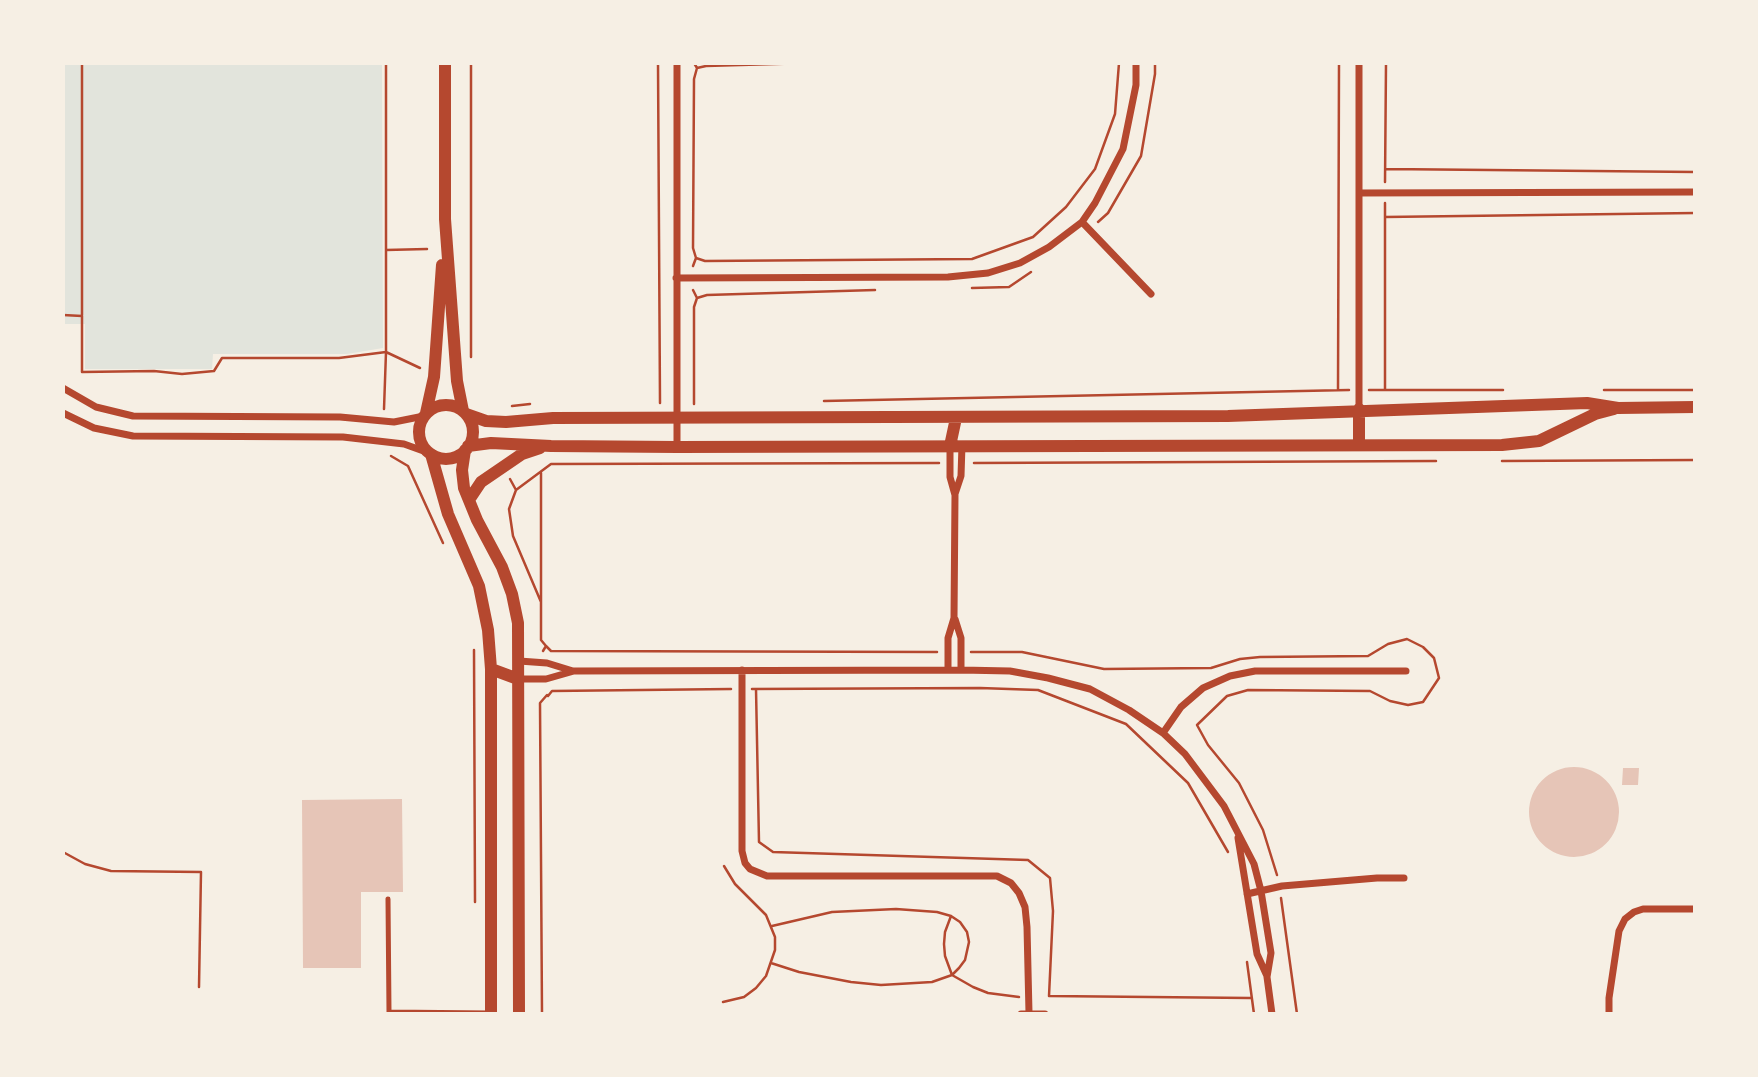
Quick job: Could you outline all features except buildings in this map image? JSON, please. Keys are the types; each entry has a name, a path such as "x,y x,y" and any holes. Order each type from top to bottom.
{"street":[{"path":"445,63 445,219 452,317 457,381 464,412 472,430 462,473 469,500 512,594 517,623 519,1014"},
{"path":"677,63 677,447"},
{"path":"676,278 948,278 988,273 1030,258 1082,222 1095,204 1123,149 1136,85 1136,63"},
{"path":"1359,63 1359,444"},
{"path":"1359,193 1695,192"},
{"path":"445,219 434,377 425,415 419,426 419,438 430,453 448,514 482,596 488,630 491,670 491,1013"},
{"path":"1082,222 1151,294"},
{"path":"437,317 452,317"},
{"path":"63,387 89,404 132,416 330,416 397,422 425,415 436,406 444,405 497,422 677,411 956,418 1228,415 1587,403 1618,408 1695,407"},
{"path":"63,413 94,428 133,436 343,437 404,444 448,458 456,457 467,448 491,443 677,447 1524,444 1558,433 1595,414 1618,408"},
{"path":"955,495 962,463 956,445 956,418"},
{"path":"948,670 948,638 954,618 955,495 950,477 950,463 956,445"},
{"path":"469,500 478,484 513,459 525,452 551,446"},
{"path":"954,618 961,638 961,670"},
{"path":"491,670 519,661 574,671 1010,671 1090,689 1129,710 1163,733 1185,754 1224,806 1254,864 1261,891 1270,953 1267,977 1272,1014"},
{"path":"491,670 518,679 541,680 574,671"},
{"path":"742,670 743,851 750,869 767,876 996,876 1011,883 1019,893 1026,917 1029,1013"},
{"path":"1163,733 1181,708 1203,688 1230,677 1255,671 1406,671"},
{"path":"1237,832 1256,954 1267,977"},
{"path":"1247,894 1313,883 1404,878"},
{"path":"1609,1014 1619,931 1625,919 1643,909 1695,909"},
{"path":"1021,1014 1045,1014"}],"lane":[{"path":"388,899 389,1012 491,1013"}],"path":[{"path":"82,63 82,372 154,371 183,374 214,371 222,358 339,358 386,352"},
{"path":"382,421 386,352 386,63"},
{"path":"471,63 471,369"},
{"path":"658,63 660,405 677,411 694,404 694,79 697,68 694,63"},
{"path":"697,68 810,63"},
{"path":"696,258 705,261 972,259 1033,237 1066,207 1095,169 1115,114 1119,63"},
{"path":"1090,230 1108,213 1141,156 1155,63"},
{"path":"1338,390 1339,63"},
{"path":"1385,390 1386,63"},
{"path":"1386,169 1695,172"},
{"path":"1385,216 1695,213"},
{"path":"386,250 427,249"},
{"path":"968,288 1009,287 1040,266"},
{"path":"696,298 706,295 885,290"},
{"path":"63,315 82,316"},
{"path":"817,401 1338,390 1506,390"},
{"path":"1601,390 1695,390"},
{"path":"507,407 538,404"},
{"path":"389,455 408,466 446,548"},
{"path":"1499,461 1695,460"},
{"path":"962,463 1444,461"},
{"path":"541,602 513,536 509,509 516,490 551,464 950,463"},
{"path":"541,473 541,640 546,646 541,663"},
{"path":"473,645 475,902"},
{"path":"541,680 548,696"},
{"path":"541,1014 541,703 552,691 980,688 1038,690 1126,724 1188,783 1233,860"},
{"path":"63,852 85,864 111,871 201,872 200,987"},
{"path":"723,1002 744,997 757,988 766,976 775,950 772,926 766,915 735,884 724,866"},
{"path":"771,963 821,977 881,985 932,982 952,975 965,960 969,943 967,932 960,922 937,912 866,909 832,912 772,926"},
{"path":"951,916 944,944 952,975 973,988 988,993 1024,997"},
{"path":"1246,957 1254,1014"}],"shaded area":[{"path":"63,63 382,63 383,348 347,354 213,354 212,369 85,369 85,324 63,324"}]}
